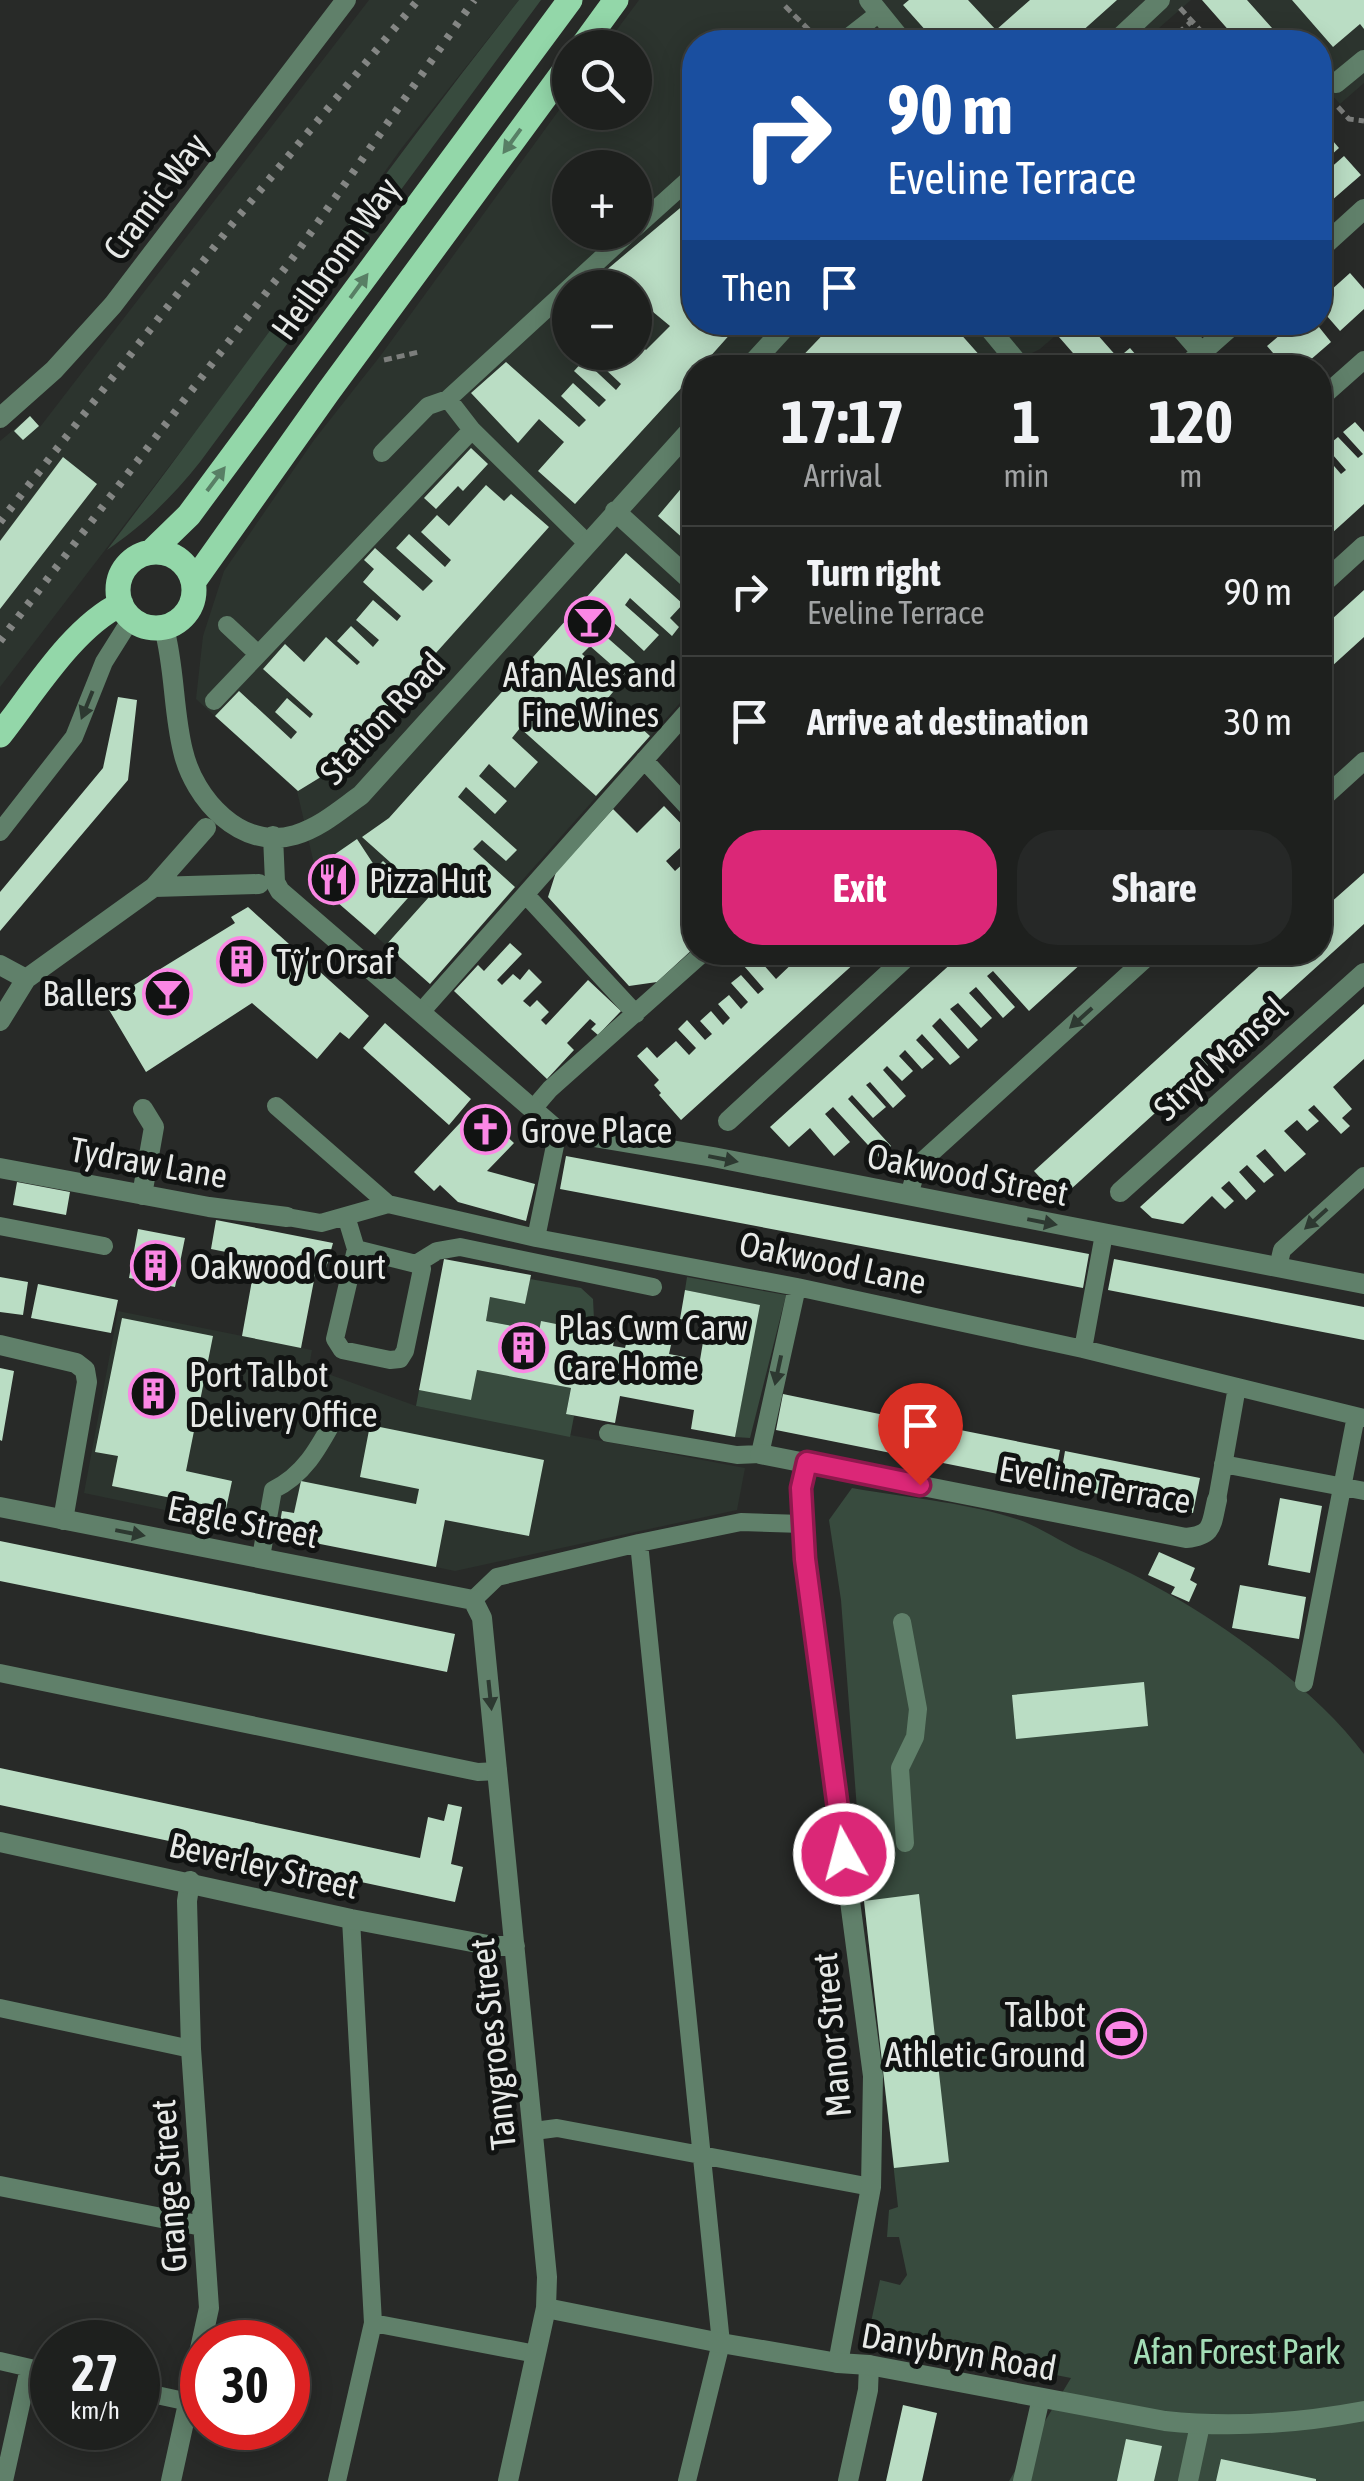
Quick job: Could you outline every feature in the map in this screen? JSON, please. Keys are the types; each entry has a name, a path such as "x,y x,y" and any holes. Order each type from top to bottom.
{"main road":[{"name":"Heilbronn Way","path":"151,552 189,515 570,0"},
{"path":"594,30 616,0"},
{"name":"Heilbronn Way","path":"194,581 552,87"},
{"path":"151,552 174,556 190,571 194,581 192,606 176,624 164,628 151,628 126,611 118,588 132,560 151,552"},
{"path":"0,735 71,644 104,612 126,611"}],"street":[{"name":"Cramic Way","path":"0,418 54,370 113,304 346,0"},
{"path":"1132,30 1170,4"},
{"path":"873,7 893,30"},
{"path":"1336,83 1364,60"},
{"path":"1332,238 1364,209"},
{"path":"760,355 778,335"},
{"path":"1187,335 1202,352"},
{"path":"1199,355 1221,335"},
{"name":"Station Road","path":"273,836 292,836 324,823 362,794 682,438"},
{"path":"615,511 682,572"},
{"path":"1332,575 1364,546"},
{"path":"164,628 183,752 194,782 210,806 227,821 251,833 273,836 280,891 558,1131"},
{"path":"0,1021 26,979 154,887 206,828"},
{"path":"154,887 259,884"},
{"path":"0,965 26,979"},
{"path":"728,1121 898,965"},
{"name":"Stryd Mansel","path":"1120,1192 1364,973"},
{"path":"142,1109 154,1127 142,1195"},
{"name":"Oakwood Street","path":"558,1131 1364,1284"},
{"name":"Tydraw Lane","path":"0,1169 287,1217"},
{"path":"0,1344 76,1363 85,1370 87,1382 63,1520"},
{"name":"Eveline Terrace","path":"760,1454 1186,1538 1202,1536 1210,1528 1217,1500"},
{"name":"Manor Street","path":"807,1462 801,1488 803,1524 873,2076 871,2187 838,2363"},
{"name":"Eagle Street","path":"0,1508 474,1600"},
{"name":"Tanygroes Street","path":"474,1600 482,1618 547,2277 546,2308 508,2481"},
{"name":"Beverley Street","path":"0,1842 351,1919 493,1946 515,1946"},
{"name":"Grange Street","path":"190,1882 187,1901 191,2049 210,2308 207,2320"},
{"path":"0,2186 202,2226"},
{"name":"Danybryn Road","path":"546,2308 722,2343 869,2365 1200,2425 1364,2412"},
{"path":"848,2481 868,2390 869,2365"},
{"path":"1188,2481 1200,2425"},
{"name":"Grange Street","path":"171,2481 180,2439"}],"lane":[{"path":"853,30 873,7"},
{"path":"652,212 682,186"},
{"path":"382,454 428,406 448,399 610,250"},
{"path":"1332,388 1364,360"},
{"path":"448,399 472,430 586,542"},
{"path":"214,700 472,430"},
{"path":"0,832 74,737 126,611"},
{"path":"228,626 258,654"},
{"path":"421,1012 682,718"},
{"path":"644,760 682,801"},
{"path":"1332,790 1364,761"},
{"path":"526,895 636,1014"},
{"path":"532,1110 550,1089 690,965"},
{"path":"908,1195 918,1166 1139,965"},
{"path":"276,1106 388,1204"},
{"path":"536,1238 558,1131"},
{"path":"1278,1267 1282,1250 1364,1176"},
{"name":"Oakwood Lane","path":"287,1217 321,1223 388,1204 536,1238 797,1286 1083,1349 1360,1417"},
{"path":"346,1216 356,1249 336,1339 342,1350 400,1360 423,1276 416,1264 356,1249"},
{"path":"0,1226 104,1246"},
{"path":"1083,1349 1104,1234"},
{"path":"416,1264 437,1251 460,1247 653,1287"},
{"path":"608,1434 737,1455 760,1454 797,1286"},
{"path":"1217,1500 1237,1387"},
{"path":"261,1557 273,1490 286,1484 311,1461 337,1414"},
{"path":"1304,1682 1342,1486 1360,1417"},
{"path":"1224,1464 1364,1491"},
{"path":"474,1600 497,1577 639,1544 740,1522 803,1524"},
{"path":"639,1544 722,2343 687,2481"},
{"path":"902,1622 918,1710 915,1738 900,1768 905,1844"},
{"path":"0,1672 478,1772 498,1771"},
{"path":"337,2481 373,2323 351,1919"},
{"path":"0,2008 191,2049"},
{"path":"534,2131 557,2128 871,2187"},
{"path":"373,2323 536,2354"},
{"path":"0,2361 29,2368 4,2481"},
{"path":"1022,2481 1041,2398"}],"path":[{"path":"1170,4 1200,30"},
{"path":"785,6 810,30"},
{"path":"1182,30 1192,21"}],"shaded area":[{"path":"369,0 519,0 401,149 237,378 0,687 0,441 30,416 40,427"},
{"path":"639,0 1191,0 1157,30 682,30 682,335 1056,335 1028,355 682,355 682,701 430,984 314,882 315,868 297,791 196,699 203,636 224,571 314,440 381,355 552,120 552,130 652,130 652,30 617,30"},
{"path":"1247,0 1364,0 1364,83 1340,104 1332,95 1332,30 1274,30"},
{"path":"118,1311 312,1350 309,1367 416,1406 745,1468 737,1510 455,1571 84,1493"}],"green space":[{"path":"519,0 541,0 200,462 157,510 107,550 414,136"},
{"path":"687,1277 786,1295 750,1438 735,1437 759,1305 685,1290"},
{"path":"530,1279 581,1288 593,1299 594,1320 586,1330 541,1322 539,1331 486,1321 490,1297 525,1304"},
{"path":"477,1370 571,1388 566,1413 574,1416 570,1437 416,1406 419,1390"},
{"name":"Talbot Athletic Ground","path":"852,1488 1010,1517 1122,1569 1199,1612 1274,1665 1309,1694 1364,1754 1364,2481 1009,2481 1071,2378 877,2340 878,2329 870,2327 880,2280 900,2285 907,2275 899,2237 887,2237 889,2210 898,2207 864,1901 841,1600 829,1520"}],"building":[{"path":"909,0 968,0 996,30 925,30 903,5"},
{"path":"1030,0 1117,0 1083,30 996,30"},
{"path":"1202,0 1247,0 1274,30 1228,30"},
{"path":"1292,0 1364,0 1364,29 1360,24 1333,47 1332,30 1318,30"},
{"path":"1344,156 1361,175 1332,200 1332,166"},
{"path":"682,206 682,335 729,335 712,355 682,355 682,387 575,504 538,471 564,442 539,419 518,443 471,393 506,362 579,427 586,420 561,396 573,383 599,407 606,400 574,371 595,370 616,390 621,384 606,370 652,370 652,344 670,326 652,311 652,270 606,270 630,250 652,250 652,232"},
{"path":"1350,273 1364,289 1364,309 1340,331 1332,322 1332,289"},
{"path":"823,335 962,335 979,355 803,355"},
{"path":"1098,335 1115,355 1075,355 1059,337"},
{"path":"1280,335 1325,335 1331,342 1316,355 1275,355 1267,346"},
{"path":"30,416 39,426 23,440 14,431"},
{"path":"1355,422 1364,432 1364,504 1332,533 1332,464 1341,474 1346,470 1332,454 1332,442 1338,437 1358,458 1363,454 1343,432"},
{"path":"471,448 488,464 463,491 458,486 436,509 424,498"},
{"path":"63,457 97,484 0,609 0,541"},
{"path":"486,485 504,501 511,494 549,527 329,772 298,791 215,716 239,691 291,739 297,732 275,712 287,698 310,718 313,714 263,669 285,644 304,662 326,637 357,665 360,662 337,641 351,626 373,647 379,640 356,620 373,600 397,621 401,616 363,582 374,569 364,560 375,548 423,591 433,581 396,548 409,534 445,567 451,560 421,532 437,515 449,526"},
{"path":"682,487 682,537 658,516"},
{"path":"626,553 682,603 670,618 679,627 672,636 630,598 625,605 659,635 644,651 613,622 602,633 635,662 623,675 590,646 582,654 618,686 608,698 650,736 596,796 520,728 512,738 538,762 515,788 489,764 479,776 507,801 495,814 466,787 458,797 517,850 506,861 482,840 473,849 515,887 430,984 386,945 429,897 362,837 389,818"},
{"path":"1364,590 1364,637 1332,666 1332,619"},
{"path":"118,697 137,700 128,780 0,931 0,892 103,768"},
{"path":"664,806 682,825 682,846 666,861 675,871 682,865 682,959 657,982 629,986 548,897 556,872 613,809 637,833"},
{"path":"357,839 376,868 383,861 415,890 375,935 314,882 315,868"},
{"path":"1364,873 1364,924 1332,953 1332,901"},
{"name":"Tŷ’r Orsaf","path":"248,907 369,1016 349,1039 340,1032 317,1059 252,1003 146,1072 105,1003 235,923 231,917"},
{"path":"510,943 522,954 497,980 502,985 513,974 520,980 529,969 542,982 523,1001 530,1007 537,1000 549,1012 541,1020 546,1025 588,980 621,1011 598,1035 591,1029 596,1024 590,1019 567,1043 574,1050 547,1079 454,991 478,965 484,971"},
{"path":"745,965 764,965 776,979 791,965 853,965 681,1120 659,1095 654,1085 659,1080 637,1056 647,1047 657,1058 676,1041 689,1055 696,1048 678,1029 687,1020 705,1040 712,1034 700,1021 711,1011 723,1025 730,1018 718,1004 729,995 741,1009 748,1002 731,983 741,975 758,994 764,989"},
{"path":"950,965 1080,965 1029,1011 993,971 987,976 1015,1007 1003,1018 976,987 969,993 992,1018 981,1028 958,1003 950,1009 978,1040 968,1049 940,1018 932,1026 960,1057 950,1065 922,1034 916,1040 934,1059 922,1069 905,1050 899,1056 913,1071 902,1081 887,1066 883,1070 906,1096 893,1108 870,1082 866,1085 886,1107 873,1118 852,1095 848,1099 891,1146 879,1157 833,1107 825,1114 850,1142 834,1156 810,1128 789,1147 770,1127"},
{"path":"1261,965 1319,965 1060,1199 1034,1171"},
{"path":"1364,1004 1364,1059 1333,1087 1352,1109 1342,1118 1350,1126 1341,1134 1314,1105 1308,1110 1319,1121 1307,1131 1297,1120 1284,1131 1306,1154 1285,1172 1265,1149 1256,1156 1274,1175 1264,1183 1247,1165 1239,1172 1256,1191 1246,1200 1229,1181 1221,1188 1234,1201 1225,1209 1212,1196 1183,1224 1152,1218 1140,1207"},
{"path":"385,1023 471,1099 449,1125 363,1048"},
{"path":"475,1107 514,1143 487,1171 535,1184 526,1221 458,1202 440,1185 434,1191 414,1172"},
{"path":"566,1156 1089,1254 1083,1288 560,1189"},
{"path":"17,1182 70,1192 66,1215 13,1205"},
{"path":"216,1220 333,1243 325,1272 316,1270 301,1348 242,1336 256,1258 211,1249"},
{"name":"Oakwood Court","path":"138,1229 185,1238 175,1287 129,1278"},
{"name":"Plas Cwm Carw Care Home","path":"444,1259 531,1275 525,1304 490,1297 486,1321 539,1331 541,1321 586,1330 588,1318 617,1324 613,1346 625,1348 628,1336 671,1345 669,1354 700,1360 706,1324 680,1319 685,1290 760,1305 735,1437 691,1429 694,1410 620,1396 615,1423 566,1414 571,1388 477,1370 471,1400 419,1390"},
{"path":"1114,1259 1364,1307 1364,1340 1108,1290"},
{"path":"0,1277 28,1282 23,1315 0,1312"},
{"path":"38,1284 118,1300 111,1333 31,1318"},
{"name":"Port Talbot Delivery Office","path":"122,1318 213,1336 186,1471 232,1481 226,1509 112,1486 118,1456 95,1452"},
{"path":"0,1368 14,1371 2,1441 0,1440"},
{"path":"783,1394 918,1422 911,1457 776,1430"},
{"path":"925,1423 1060,1450 1053,1485 918,1458"},
{"path":"370,1425 544,1460 529,1536 445,1520 436,1567 310,1542 312,1535 279,1528 282,1511 294,1513 301,1481 416,1504 419,1489 360,1477"},
{"path":"1065,1451 1200,1478 1193,1513 1059,1486"},
{"path":"1280,1498 1322,1506 1310,1573 1268,1565"},
{"path":"0,1541 455,1634 447,1672 0,1581"},
{"path":"1159,1552 1195,1568 1190,1580 1197,1584 1189,1602 1171,1594 1175,1587 1148,1575"},
{"path":"1240,1585 1306,1597 1299,1639 1232,1628"},
{"path":"1144,1682 1148,1726 1016,1739 1012,1695"},
{"path":"0,1768 420,1858 428,1817 444,1821 448,1804 462,1807 451,1864 463,1867 455,1902 0,1805"},
{"path":"919,1894 949,2162 894,2168 864,1901"},
{"path":"903,2405 937,2413 922,2481 886,2481"},
{"path":"1126,2439 1162,2446 1154,2481 1117,2481"},
{"path":"1221,2459 1316,2479 1316,2481 1216,2481"}],"railway":[{"path":"0,522 233,223 418,0"},
{"path":"0,641 295,255 474,0"}],"place":[{"name":"Afan Ales and Fine Wines","path":"590,622"},
{"name":"Pizza Hut","path":"334,880"},
{"name":"Tŷ’r Orsaf","path":"241,961"},
{"name":"Ballers","path":"167,993"},
{"name":"Grove Place","path":"486,1130"},
{"name":"Oakwood Court","path":"155,1266"},
{"name":"Plas Cwm Carw Care Home","path":"523,1347"},
{"name":"Port Talbot Delivery Office","path":"154,1394"},
{"name":"Talbot Athletic Ground","path":"1121,2034"}],"route":[{"path":"844,1854 805,1559 801,1488 807,1462 920,1485"}],"park label":[{"name":"Afan Forest Park","path":"1237,2351"}]}
